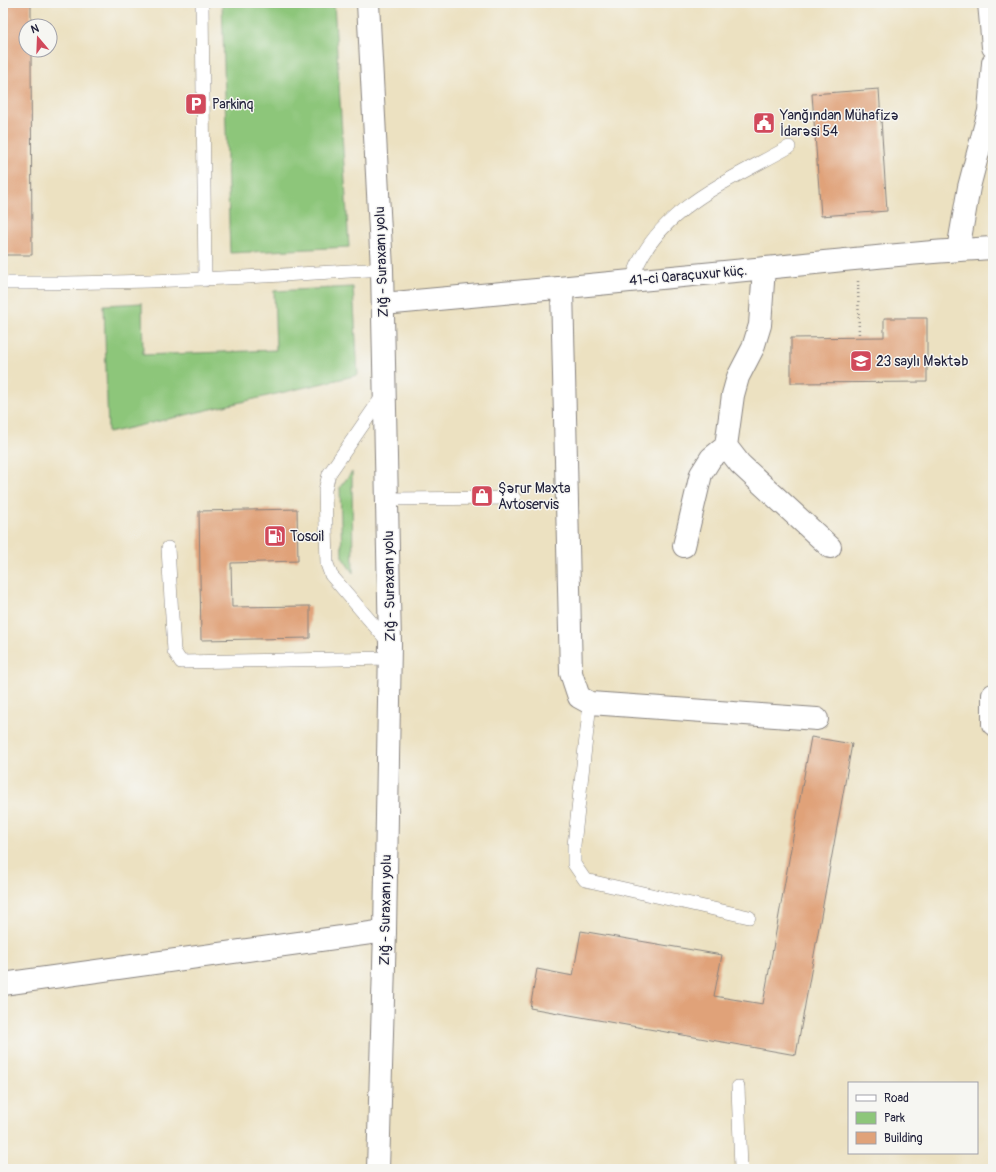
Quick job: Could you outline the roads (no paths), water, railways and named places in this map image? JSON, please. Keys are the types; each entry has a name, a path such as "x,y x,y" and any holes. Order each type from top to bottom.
{"street":[{"name":"Zığ - Suraxanı yolu","path":"368,3 382,269 386,391 390,651 385,931 378,1169"},
{"path":"989,3 993,47"},
{"path":"958,250 969,187 989,112 993,63"},
{"name":"41-ci Qaraçuxur küç.","path":"383,304 562,289 632,280 993,248"},
{"path":"684,546 702,474 711,458 726,446 734,389 738,377 753,348 760,325 764,268"},
{"path":"562,289 571,673 579,697 590,703 816,719"},
{"path":"726,446 740,464 830,547"},
{"path":"993,695 993,724"},
{"path":"3,984 385,931"}],"lane":[{"path":"202,3 205,280"},
{"path":"632,280 636,267 648,245 656,234 682,210 697,199 789,147"},
{"path":"3,283 104,284 205,280 382,269"},
{"path":"386,391 329,474 325,490 327,564 331,575 390,651"},
{"path":"388,499 514,498"},
{"path":"168,548 174,652 181,662 390,651"},
{"path":"590,703 574,845 574,864 585,880 749,917"},
{"path":"738,1086 741,1169"}],"place":[{"name":"Parkinq","path":"196,104"},
{"name":"Yanğından Mühafizə İdarəsi 54","path":"764,123"},
{"name":"23 saylı Məktəb","path":"861,361"},
{"name":"Şərur Maxta Avtoservis","path":"482,496"},
{"name":"Tosoil","path":"275,536"}]}
